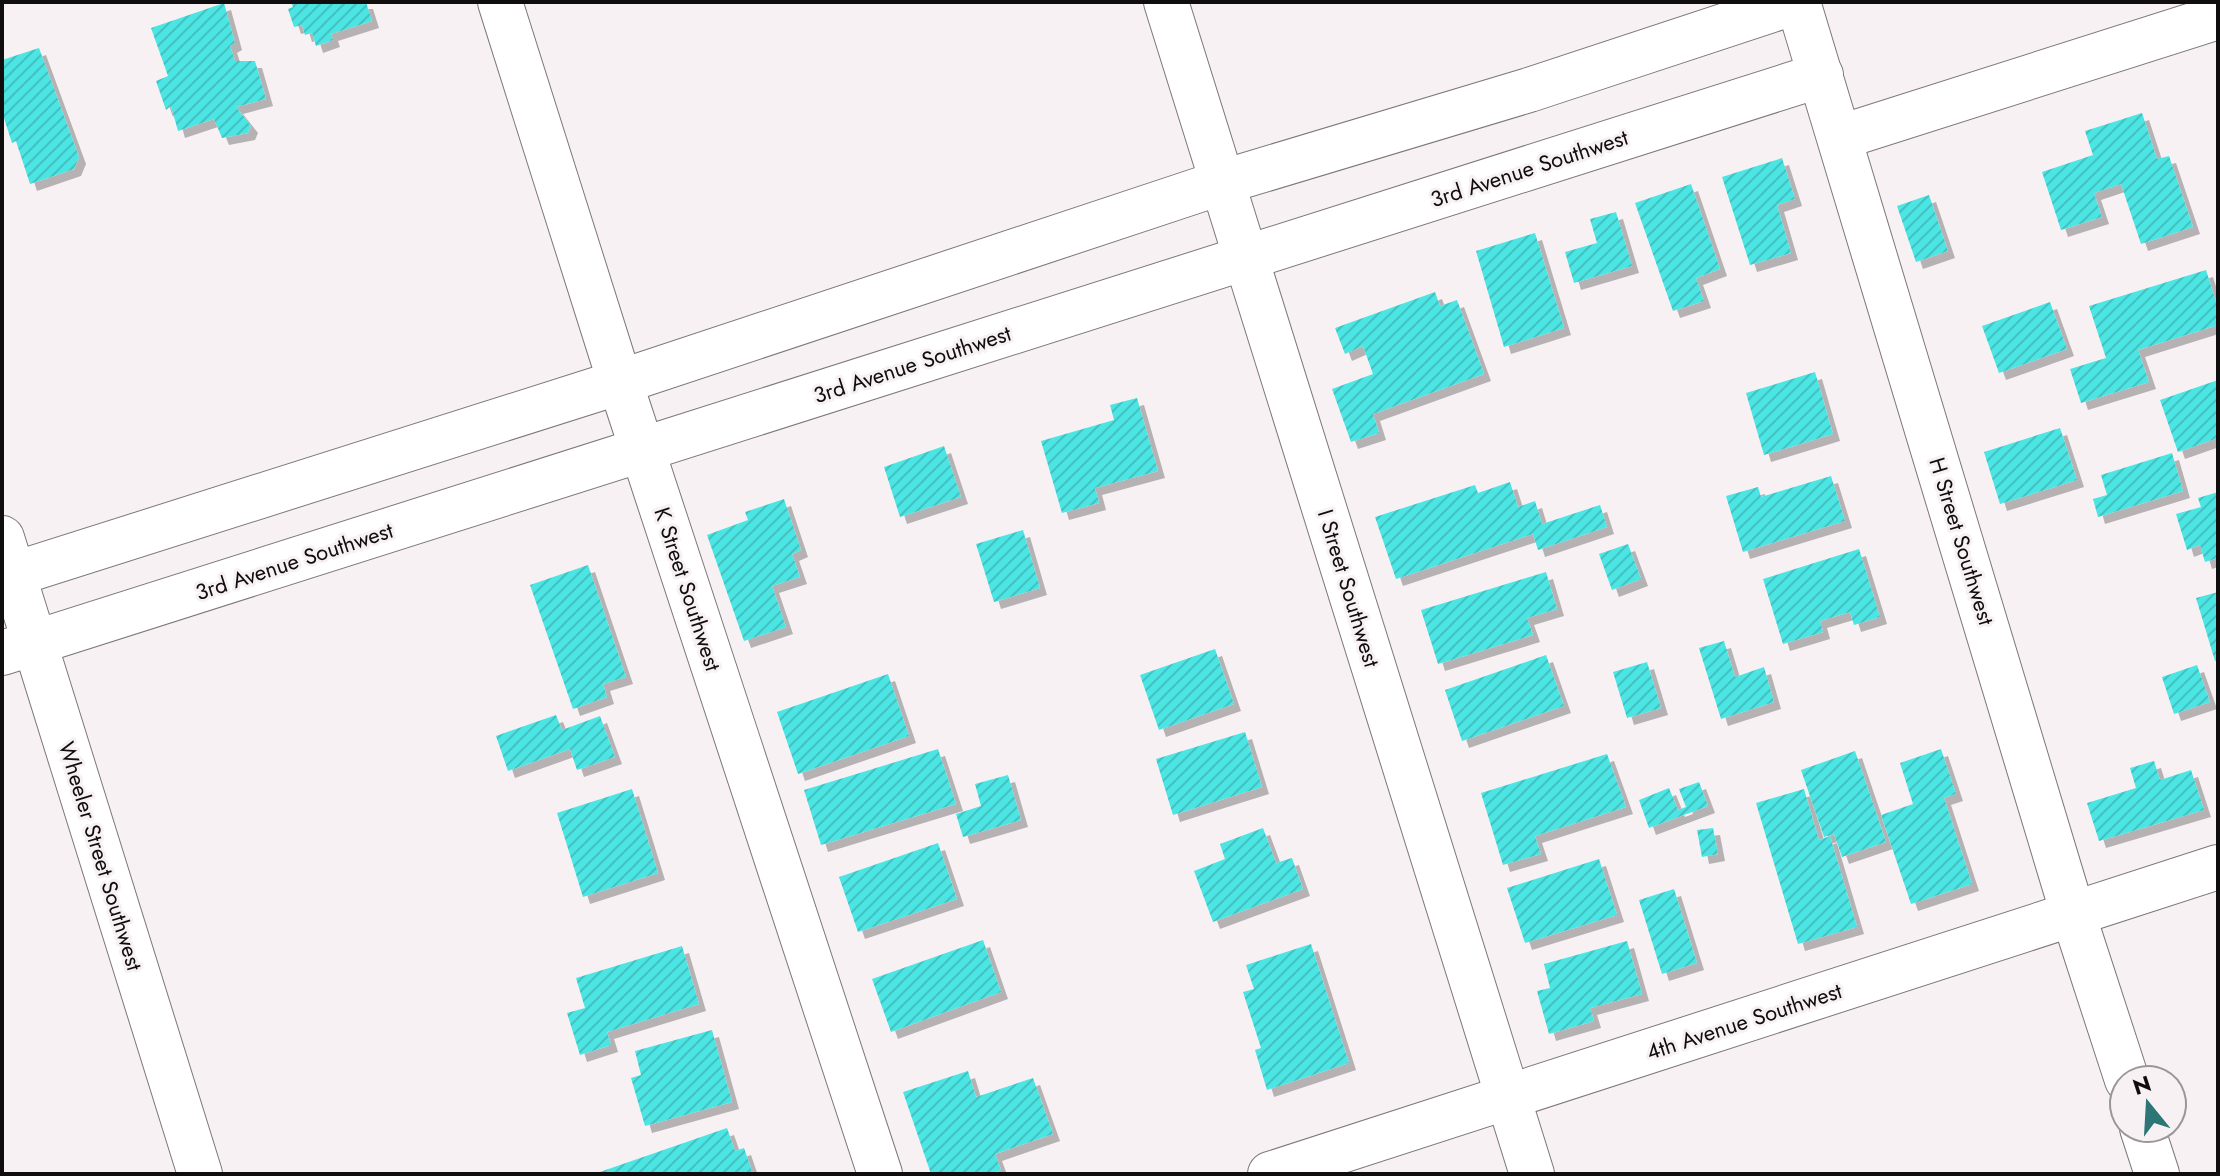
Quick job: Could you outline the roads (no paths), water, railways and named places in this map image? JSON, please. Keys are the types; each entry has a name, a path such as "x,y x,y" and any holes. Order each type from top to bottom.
{"street":[{"name":"K Street Southwest","path":"500,2 642,450 880,1174"},
{"name":"I Street Southwest","path":"1166,2 1532,1174"},
{"path":"6,563 620,382 1223,182 1529,90 1797,2"},
{"name":"H Street Southwest","path":"1797,2 1841,137 2073,914 2122,1064"},
{"path":"1841,137 2218,17"},
{"name":"3rd Avenue Southwest","path":"18,648 1821,75"},
{"name":"Wheeler Street Southwest","path":"6,563 18,648 200,1174"},
{"name":"4th Avenue Southwest","path":"1270,1174 2218,867"},
{"path":"2147,1144 2157,1174"}]}
